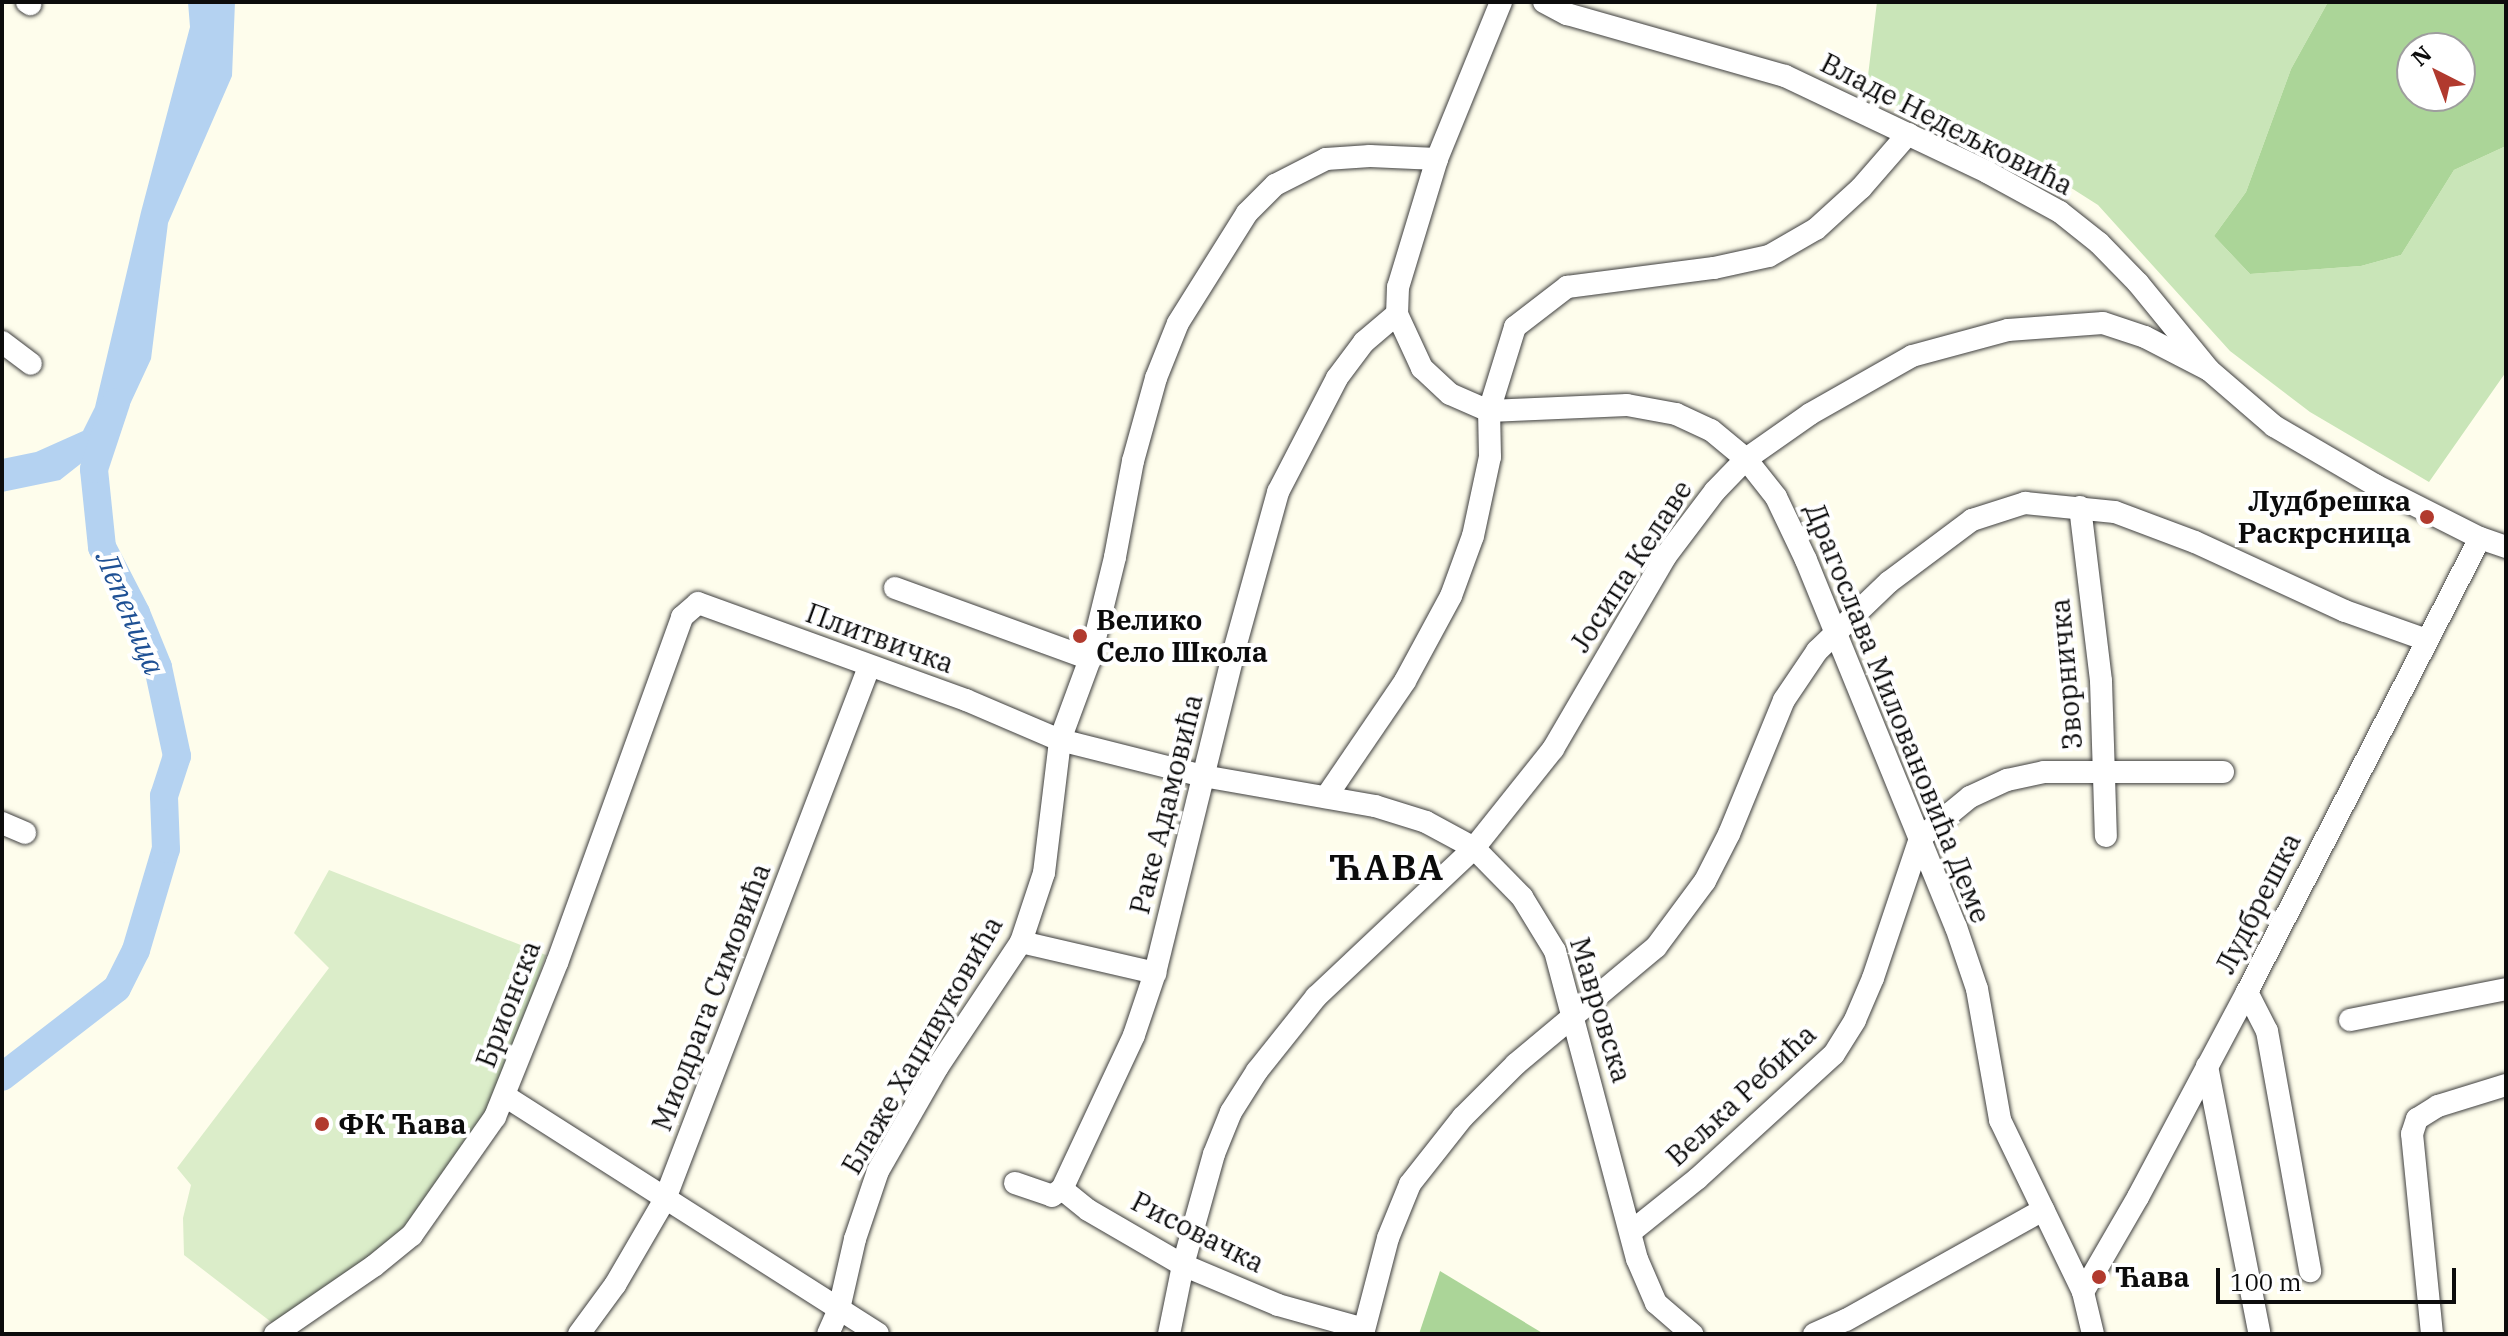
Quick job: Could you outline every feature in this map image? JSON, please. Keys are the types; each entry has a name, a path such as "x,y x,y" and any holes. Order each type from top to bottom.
{"street":[{"path":"1397,314 1398,287 1437,159 1501,2"},
{"name":"Владе Недељковића","path":"1544,2 1567,14 1785,76 1987,172 2070,220 2138,283 2209,370 2274,426 2375,485 2480,538 2506,547"},
{"path":"1326,797 1405,681 1451,596 1473,536 1490,457 1489,411 1515,327 1567,287 1714,268 1769,256 1816,229 1861,188 1908,134"},
{"name":"Блаже Хаџивуковића","path":"828,1334 839,1309 855,1239 878,1171 937,1068 1021,942 1044,873 1060,740 1090,659 1156,378 1178,323 1247,213 1275,185 1326,159 1370,156 1437,159"},
{"name":"Драгослава Миловановића Деме","path":"1397,314 1422,368 1450,394 1489,411 1627,405 1676,414 1711,430 1746,459 1776,497 1920,838 1977,989 2000,1120 2083,1292 2093,1334"},
{"name":"Раке Адамовића","path":"1062,1189 1134,1035 1155,973 1278,492 1337,378 1364,342 1397,314"},
{"name":"Јосипа Келаве","path":"1169,1334 1183,1265 1214,1154 1231,1112 1257,1071 1316,997 1474,848 1553,749 1665,557 1715,491 1746,459 1810,414 1912,356 2008,330 2103,323 2145,337 2209,370"},
{"path":"2,342 31,364"},
{"path":"1364,1331 1388,1238 1410,1184 1463,1117 1516,1064 1656,947 1705,881 1729,834 1784,700 1835,631 1889,582 1972,520 2025,503 2115,512 2153,525 2290,588 2427,640"},
{"name":"Зворничка","path":"2080,507 2101,681 2106,836"},
{"name":"Лудбрешка","path":"2083,1292 2247,992 2480,538"},
{"path":"895,588 1090,659"},
{"name":"Плитвичка","path":"682,617 698,603 966,700 1060,740"},
{"name":"Брионска","path":"275,1334 374,1266 412,1235 495,1117 682,617"},
{"name":"Миодрага Симовића","path":"579,1334 615,1285 665,1199 869,667"},
{"name":"Мавровска","path":"1060,740 1203,776 1326,797 1426,822 1474,848 1522,897 1555,951 1637,1259 1656,1303 1692,1334"},
{"path":"1920,838 1970,797 2007,780 2044,772 2223,772"},
{"path":"2,823 25,833"},
{"name":"Вељка Ребића","path":"1632,1231 1697,1179 1834,1054 1855,1020 1873,978 1920,838"},
{"path":"1021,942 1155,973"},
{"path":"2350,1020 2506,989"},
{"path":"2247,992 2267,1031 2310,1271"},
{"path":"2207,1066 2259,1332"},
{"path":"2432,1334 2412,1134 2417,1119 2438,1106 2506,1085"},
{"path":"505,1096 878,1334"},
{"path":"1015,1183 1052,1196 1062,1189"},
{"name":"Рисовачка","path":"1062,1189 1088,1210 1183,1265 1278,1305 1364,1331"},
{"path":"1814,1334 1846,1320 2043,1210"}],"green space":[{"path":"1877,2 2328,2 2291,69 2246,192 2214,236 2250,274 2361,266 2401,255 2454,170 2506,146 2506,372 2429,482 2310,412 2230,351 2098,205 2054,177 1866,92"},
{"path":"2328,2 2506,2 2506,146 2454,170 2401,255 2361,266 2250,274 2214,236 2246,192 2291,69"},
{"path":"329,870 546,955 499,1091 404,1238 275,1325 184,1255 183,1218 191,1185 177,1168 329,968 294,933"},
{"path":"1440,1271 1544,1334 1419,1334"}],"water":[{"path":"188,2 235,2 232,76 168,223 151,359 112,443 97,437 93,454 60,480 2,492 2,459 36,452 83,431 95,407 141,212 190,27"}],"waterway":[{"name":"Лепеница","path":"2,1077 117,988 136,950 166,849 164,796 177,756 158,667 136,613 102,547 94,469 116,403"}],"place":[{"name":"Лудбрешка Раскрсница","path":"2427,517"},
{"name":"Велико Село Школа","path":"1080,636"},
{"name":"ФК Ћава","path":"322,1124"},
{"name":"Ћава","path":"2099,1277"}],"district":[{"name":"ЋАВА","path":"1387,867"}]}
